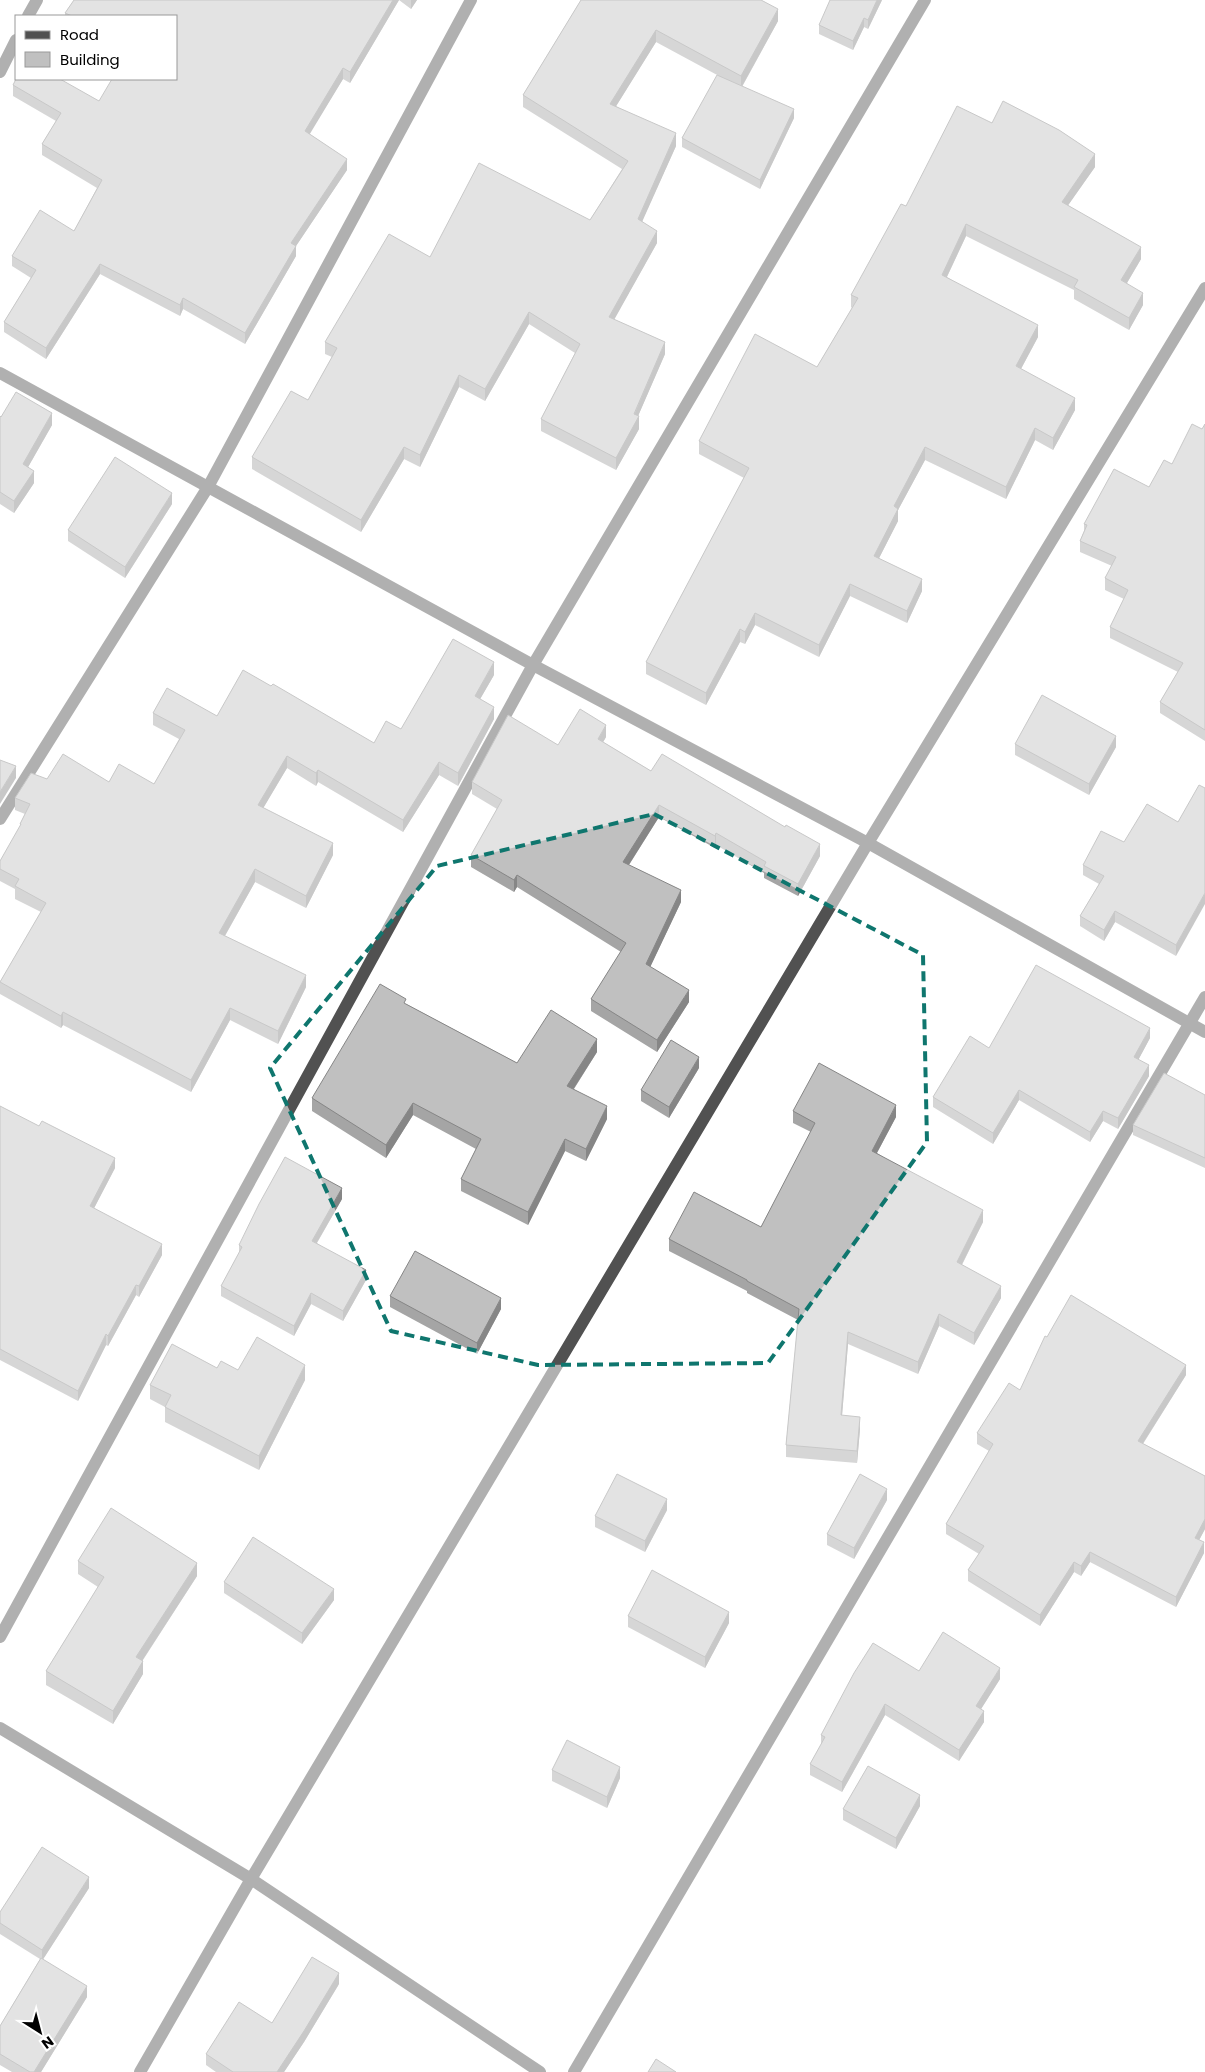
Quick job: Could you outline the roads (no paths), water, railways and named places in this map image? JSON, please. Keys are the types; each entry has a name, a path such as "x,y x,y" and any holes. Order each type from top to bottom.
{"street":[{"path":"29,15 37,0"},
{"path":"0,819 208,487 471,0"},
{"path":"0,1637 533,665 925,0"},
{"path":"0,72 15,42"},
{"path":"140,2072 250,1879 868,843 1205,288"},
{"path":"0,373 533,665 868,843 1205,1032"},
{"path":"574,2072 1205,997"},
{"path":"0,1728 250,1879 540,2072"}]}
